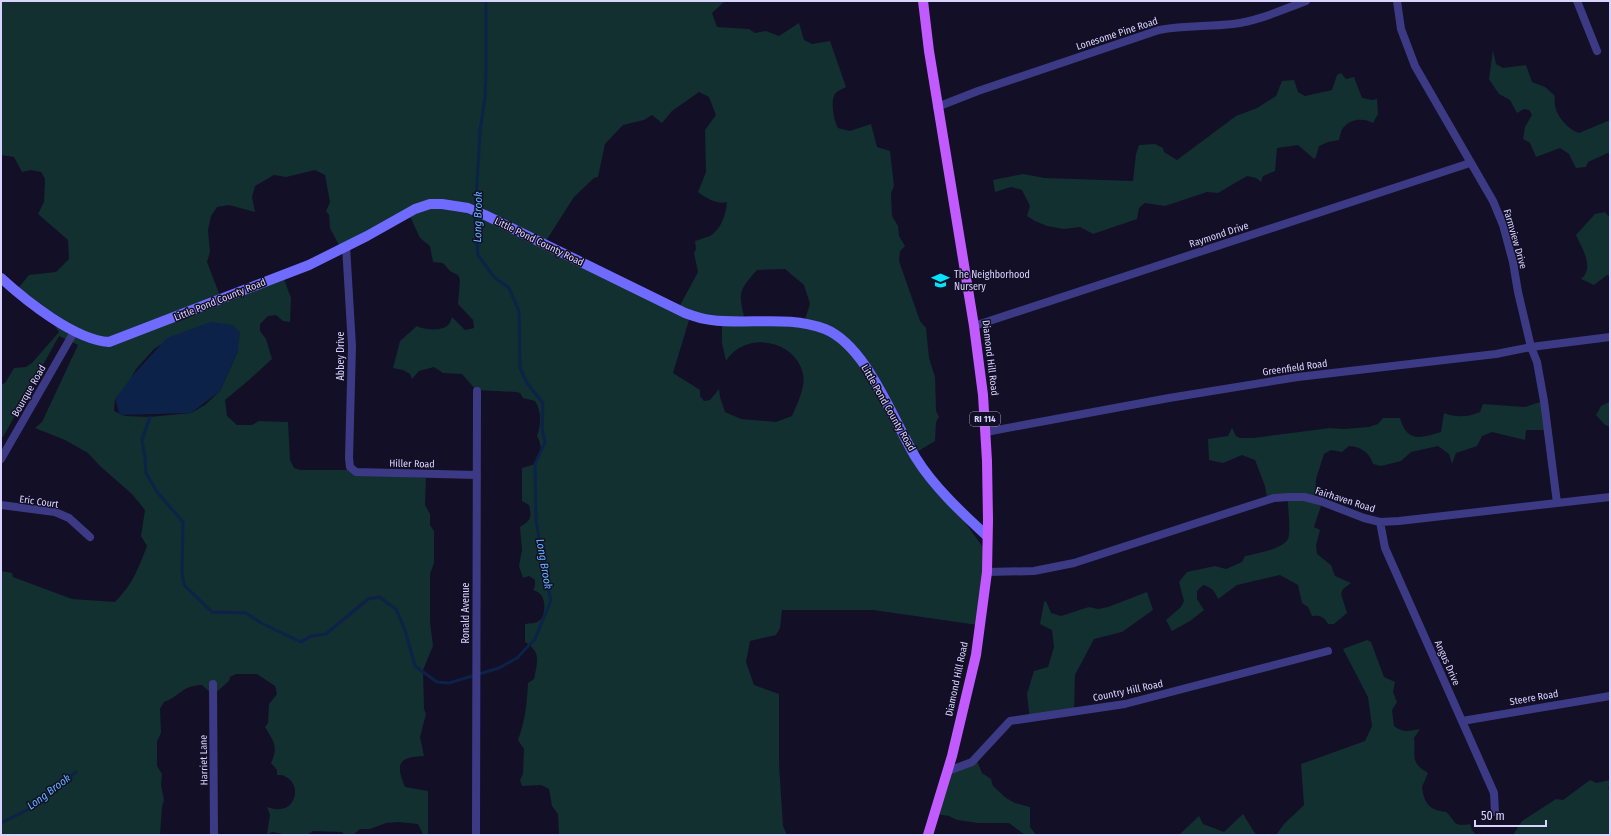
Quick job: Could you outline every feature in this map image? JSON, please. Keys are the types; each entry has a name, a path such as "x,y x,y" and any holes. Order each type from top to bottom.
{"main road":[{"name":"Diamond Hill Road","path":"923,1 938,107 974,326 983,395 986,432 987,536 987,572 976,655 960,727 928,835"}],"street":[{"name":"Lonesome Pine Road","path":"938,107 978,91 1159,30 1177,27 1232,24 1248,21 1306,1"},
{"name":"Farmview Drive","path":"1397,1 1401,29 1415,66 1493,201 1514,262 1518,292 1531,347 1537,362 1544,401 1557,503"},
{"path":"1577,1 1597,51"},
{"name":"Raymond Drive","path":"974,326 1470,163"},
{"name":"Little Pond County Road","path":"1,278 40,309 74,332 101,342 109,342 309,265 415,209 430,204 455,205 485,215 685,313 699,318 719,321 769,320 797,322 833,333 855,353 866,368 917,459 954,503 987,536"},
{"name":"Abbey Drive","path":"346,246 352,346 350,467"},
{"name":"Bourque Road","path":"1,459 74,332"},
{"name":"Greenfield Road","path":"986,432 1242,386 1351,370 1496,354 1531,347 1610,337"},
{"name":"Ronald Avenue","path":"476,835 477,391"},
{"name":"Hiller Road","path":"350,467 356,472 361,473 477,475"},
{"name":"Fairhaven Road","path":"987,572 1034,571 1074,563 1274,498 1296,497 1320,501 1364,518 1380,522 1610,497"},
{"name":"Eric Court","path":"1,505 55,512 68,518 90,537"},
{"name":"Angus Drive","path":"1380,522 1385,548 1494,793 1494,812"},
{"name":"Country Hill Road","path":"948,771 972,762 1010,721 1125,704 1328,651"},
{"name":"Harriet Lane","path":"213,684 214,835"},
{"name":"Steere Road","path":"1462,721 1610,696"}],"green space":[{"path":"1,1 725,1 712,13 717,27 749,29 755,33 766,31 779,36 799,23 804,40 812,44 830,41 846,87 835,94 833,102 833,111 838,128 850,131 871,124 877,147 890,151 894,186 891,193 892,216 898,226 899,236 905,246 900,251 899,261 920,321 926,328 929,358 935,377 936,411 939,417 936,422 935,441 915,453 985,550 978,625 873,610 782,610 780,628 776,635 750,641 746,662 754,685 779,694 779,764 783,826 787,835 559,835 558,814 552,806 549,789 541,785 522,786 520,780 523,774 524,749 518,740 525,712 528,683 534,679 537,663 534,650 525,642 525,624 535,623 540,620 544,610 543,598 538,592 533,590 535,580 529,576 523,578 519,566 522,550 520,527 530,518 529,505 522,501 522,468 535,464 539,457 540,444 537,436 540,418 539,409 535,401 523,398 520,393 476,390 462,374 443,373 434,367 419,371 412,379 410,374 403,370 393,368 400,341 417,326 428,329 441,329 448,325 452,317 465,330 474,328 473,320 458,304 460,280 458,275 450,271 443,263 433,262 430,246 420,238 410,216 341,249 330,228 329,215 326,211 330,202 325,175 315,170 286,177 274,175 255,186 252,197 255,212 229,205 217,207 211,216 208,230 210,252 207,262 222,301 284,279 291,298 290,322 283,321 276,315 268,316 260,324 260,331 266,339 272,359 225,400 227,416 237,425 252,425 259,421 288,422 290,460 294,468 300,470 352,470 391,476 426,478 425,505 430,514 430,525 434,531 434,563 430,574 430,622 433,646 423,670 424,709 426,714 420,737 424,756 404,760 401,763 400,772 405,787 428,791 428,835 423,834 418,824 398,822 386,823 370,829 360,829 353,835 345,835 342,832 313,831 307,835 287,835 273,832 267,834 270,815 267,807 277,809 285,808 290,805 295,796 294,785 291,780 282,775 277,775 277,770 271,763 275,748 273,740 265,727 268,723 269,704 277,694 275,686 257,674 236,674 230,677 229,681 213,695 202,685 189,687 170,700 164,702 160,709 161,733 157,741 157,766 162,774 161,785 164,800 160,835 1,835 1,571 12,573 13,577 72,599 115,602 131,582 147,546 141,536 145,510 132,494 101,467 88,453 65,440 35,428 42,422 78,345 59,336 3,437 1,436 1,385 5,383 14,368 26,367 32,363 59,332 50,319 15,292 29,275 56,272 69,259 68,240 38,214 44,202 45,179 41,172 31,170 22,172 14,157 1,155","holes":["699,92 709,97 716,115 705,130 706,172 698,192 704,197 720,203 727,202 724,216 717,230 710,236 695,241 696,249 694,253 698,272 677,311 544,244 574,197 594,178 598,177 605,144 623,125 644,120 652,115 662,123 672,111","785,269 804,285 810,304 803,325 745,321 741,294 746,283 757,270","690,317 722,322 722,343 726,361 735,351 745,345 769,343 781,347 791,353 799,362 804,379 792,416 776,422 741,419 725,412 719,389 710,400 704,401 700,396 700,390 673,373","169,339 238,351 220,391 205,405 191,413 149,417 125,416 114,411 115,399 126,387 136,369 154,349"]},
{"path":"1493,50 1496,64 1503,68 1526,65 1532,82 1545,87 1555,96 1558,113 1564,123 1574,131 1579,133 1610,120 1610,152 1588,162 1586,167 1576,168 1569,154 1560,148 1536,157 1530,143 1523,139 1525,127 1532,115 1529,110 1524,109 1517,113 1510,100 1499,94 1489,79"},
{"path":"1341,73 1346,79 1354,77 1362,98 1372,100 1377,99 1378,114 1373,123 1366,120 1350,122 1342,129 1339,140 1328,142 1319,146 1314,159 1298,145 1277,148 1275,171 1263,176 1261,182 1256,178 1247,176 1218,193 1207,192 1165,206 1145,203 1139,208 1137,219 1093,234 1080,227 1064,229 1047,226 1035,221 1027,216 1030,206 1022,190 1011,187 995,192 993,180 1023,174 1045,178 1133,181 1136,154 1139,145 1155,144 1163,148 1164,152 1177,160 1236,116 1257,108 1276,96 1282,81 1294,80 1298,92 1305,96 1332,90 1337,75"},
{"path":"1605,212 1610,218 1610,276 1607,275 1594,285 1581,279 1587,269 1587,263 1584,252 1576,235 1595,214"},
{"path":"1610,399 1610,427 1605,425 1596,415 1601,406 1609,402"},
{"path":"1543,401 1546,430 1526,430 1525,440 1492,432 1482,436 1477,446 1456,453 1452,464 1449,454 1438,446 1411,452 1401,461 1381,466 1373,464 1367,453 1361,449 1349,446 1342,452 1331,450 1324,454 1316,479 1315,501 1321,506 1314,527 1320,530 1316,545 1317,554 1331,565 1335,576 1351,583 1343,589 1341,594 1347,613 1334,624 1328,624 1322,617 1312,616 1308,607 1302,603 1298,585 1280,575 1237,585 1218,599 1212,590 1203,585 1197,591 1197,599 1204,610 1190,621 1172,631 1166,620 1181,607 1184,601 1179,582 1187,572 1215,566 1226,569 1242,562 1245,556 1281,546 1285,543 1289,536 1288,502 1286,500 1268,503 1265,486 1255,460 1242,455 1223,463 1209,460 1208,439 1228,436 1232,428 1236,436 1240,438 1253,438 1330,428 1344,429 1369,427 1378,424 1383,418 1400,418 1406,432 1415,437 1421,437 1441,432 1444,413 1453,416 1467,416 1480,412 1483,404 1525,407"},
{"path":"1147,592 1153,610 1122,632 1094,639 1075,675 1074,714 1030,721 1027,694 1034,671 1048,667 1054,647 1052,630 1040,624 1044,602 1046,601 1051,613 1061,616 1089,607 1098,609 1108,607"},
{"path":"1367,640 1371,642 1384,677 1395,682 1393,692 1397,702 1392,710 1394,726 1403,731 1420,729 1414,738 1415,758 1418,765 1428,773 1422,787 1426,802 1436,810 1446,812 1457,824 1470,824 1476,835 1276,835 1284,824 1304,805 1301,764 1365,741 1372,726 1368,697 1343,649"},
{"path":"977,761 982,773 991,779 993,786 1006,798 1015,803 1030,807 1030,827 1036,835 1025,835 1009,823 978,823 957,820 949,816 936,814 949,767"},
{"path":"1590,780 1596,783 1610,780 1610,786 1608,787 1610,792 1610,835 1513,835 1522,821 1556,799 1563,800"},
{"path":"1243,814 1256,835 1179,835 1199,816 1203,824 1224,832"}],"water":[{"path":"211,322 233,325 240,333 238,351 220,391 191,413 120,415 115,399 134,374 167,338"}],"waterway":[{"name":"Long Brook","path":"150,417 142,440 146,473 157,492 183,522 182,572 184,585 212,612 246,613 261,623 301,642 311,636 326,634 368,599 379,597 396,609 405,630 415,666 437,682 449,683 499,668 517,658 535,639 551,600 546,581 536,520 535,464 545,442 542,429 543,403 527,383 520,368 519,311 509,288 494,277 478,255 475,220 480,131 485,98 486,1"},
{"name":"Long Brook","path":"1,823 33,807 76,772"}],"place":[{"name":"The Neighborhood Nursery","path":"941,281"}]}
